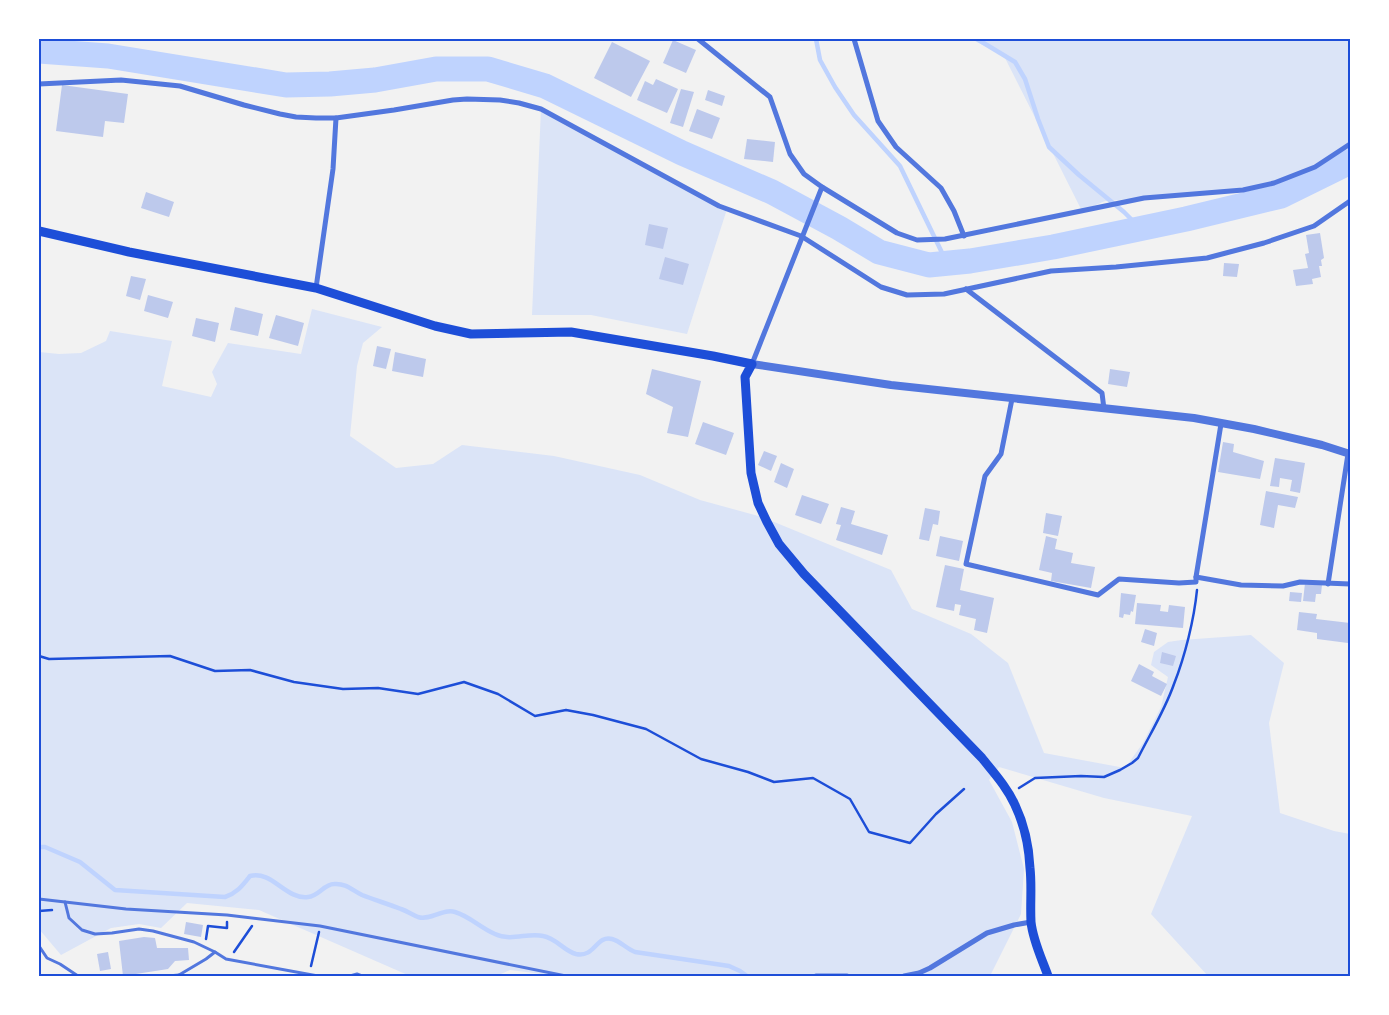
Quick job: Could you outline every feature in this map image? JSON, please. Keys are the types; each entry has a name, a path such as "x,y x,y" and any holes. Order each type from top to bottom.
{"main road":[{"path":"39,231 129,252 316,288 435,326 471,334 571,332 752,364 745,377 751,473 758,503 767,522 779,544 804,574 982,758 1003,784 1015,804 1022,823 1030,867 1031,922 1036,945 1048,976"}],"street":[{"path":"698,39 770,97 790,154 804,174 897,233 917,240 964,236 1144,198 1243,190 1274,183 1315,167 1350,144"},
{"path":"854,39 878,121 896,147 941,188 954,211 964,236"},
{"path":"39,84 121,80 180,86 244,105 296,117 336,118 453,100 500,100 519,103 541,109 719,206 801,236 881,287 907,295 944,294 1051,271 1207,258 1264,243 1314,226 1350,201"},
{"path":"316,288 333,169 336,118"},
{"path":"822,187 801,236 752,364 891,385 1194,418 1254,429 1322,445 1349,454 1328,584"},
{"path":"966,289 1102,393 1104,408"},
{"path":"1012,399 1001,454 985,476 966,564 1098,595 1119,579 1179,583 1196,580 1241,585 1283,586 1300,582 1350,584"},
{"path":"1196,580 1220,424"},
{"path":"904,976 919,974 987,933 1031,922"},
{"path":"816,976 847,976"}],"lane":[{"path":"39,899 126,909 227,915 320,926 566,976"},
{"path":"65,902 69,918 82,930 95,934 139,929 146,930 194,942 229,960 318,976"},
{"path":"39,946 47,958 78,976"},
{"path":"179,975 214,952"},
{"path":"350,976 357,974 362,976"},
{"path":"168,976 187,976"}],"path":[{"path":"1009,794 1035,778 1104,777 1120,770 1138,758 1174,685 1184,656 1193,616 1196,580"},
{"path":"39,656 49,659 170,656 215,671 250,670 294,682 343,689 378,688 418,694 464,682 498,694 535,716 566,710 646,729 701,758 774,782 813,778 850,799 869,832 910,843 936,814 964,789"},
{"path":"205,948 208,926 227,928 227,915"},
{"path":"229,960 258,918"},
{"path":"310,975 320,926"}],"shaded area":[{"path":"971,39 1350,39 1350,166 1237,191 1105,201 1082,211 1004,56"},
{"path":"541,109 727,209 687,334 591,315 532,315"},
{"path":"312,309 382,327 363,343 357,366 350,436 396,468 433,464 462,445 554,456 640,475 700,500 762,517 891,570 912,609 971,634 1008,663 1044,753 1125,768 1143,743 1161,707 1168,677 1151,665 1154,652 1168,642 1251,635 1284,663 1269,723 1280,813 1334,831 1350,834 1350,976 1208,976 1151,914 1192,816 1104,798 999,767 989,780 1012,822 1024,869 1021,914 990,976 558,976 510,970 496,976 410,976 259,910 187,903 161,928 139,924 111,928 61,955 39,929 39,352 59,354 81,353 106,341 110,331 172,341 162,386 211,397 217,384 212,372 228,343 301,354"}],"building":[{"path":"673,40 696,50 686,73 663,63"},
{"path":"612,42 650,61 631,97 594,78"},
{"path":"656,79 678,89 667,113 637,100 645,81 653,85"},
{"path":"62,85 128,94 124,123 105,121 103,137 56,131"},
{"path":"681,89 694,92 683,127 670,123"},
{"path":"708,90 725,96 722,106 705,100"},
{"path":"697,109 720,118 712,139 689,131"},
{"path":"747,139 775,142 773,162 744,159"},
{"path":"146,192 174,202 169,217 141,208"},
{"path":"649,224 668,228 663,249 645,245"},
{"path":"1320,233 1324,258 1321,260 1322,266 1319,266 1321,277 1312,279 1313,284 1296,286 1293,270 1308,268 1305,254 1309,253 1306,235"},
{"path":"665,257 689,264 683,285 659,279"},
{"path":"1224,263 1239,264 1237,277 1223,276"},
{"path":"131,276 146,279 140,300 126,296"},
{"path":"148,295 173,302 168,318 144,311"},
{"path":"235,307 263,314 258,336 230,330"},
{"path":"276,315 304,323 298,346 269,338"},
{"path":"196,318 219,323 215,342 192,336"},
{"path":"377,346 391,349 386,369 373,366"},
{"path":"395,352 426,359 423,377 392,371"},
{"path":"652,369 701,381 688,437 667,433 673,407 646,394"},
{"path":"1110,369 1130,372 1127,387 1108,384"},
{"path":"703,422 734,433 726,455 695,444"},
{"path":"1223,442 1234,444 1233,452 1264,461 1260,479 1218,472"},
{"path":"764,451 777,456 771,471 758,465"},
{"path":"1275,458 1305,463 1300,493 1290,491 1292,480 1280,478 1279,487 1270,486"},
{"path":"781,463 794,469 787,488 774,482"},
{"path":"1266,491 1298,497 1295,508 1278,505 1274,528 1260,525"},
{"path":"802,495 829,504 821,524 795,515"},
{"path":"841,507 855,511 851,524 888,535 882,555 836,540 841,525 836,524"},
{"path":"925,508 940,511 938,525 933,524 929,541 919,539"},
{"path":"1046,513 1062,516 1058,536 1043,533"},
{"path":"940,536 963,541 959,561 936,556"},
{"path":"1046,536 1057,539 1055,549 1073,553 1071,563 1095,567 1091,588 1051,581 1052,573 1039,570"},
{"path":"945,565 964,569 960,590 994,598 987,633 974,630 976,619 959,615 961,605 955,604 954,611 936,607"},
{"path":"1305,583 1322,585 1321,594 1316,594 1315,602 1303,601"},
{"path":"1290,592 1302,593 1301,602 1289,601"},
{"path":"1121,593 1136,595 1133,612 1131,611 1130,615 1124,614 1123,618 1119,617"},
{"path":"1137,603 1161,605 1160,611 1168,612 1169,605 1185,607 1183,628 1135,624"},
{"path":"1299,612 1317,614 1316,619 1350,623 1348,643 1317,639 1317,633 1297,630"},
{"path":"1145,629 1157,633 1154,646 1141,642"},
{"path":"1162,652 1176,656 1173,666 1160,663"},
{"path":"1139,664 1154,672 1152,676 1167,684 1161,696 1131,681"},
{"path":"186,922 203,925 201,937 184,934"},
{"path":"144,937 155,938 157,948 188,948 189,960 175,961 168,969 123,976 119,941"},
{"path":"108,952 111,969 100,971 97,954"}],"waterway":[{"path":"816,39 820,60 835,87 854,115 900,166 947,263"},
{"path":"977,39 1015,62 1025,79 1049,147 1141,229"},
{"path":"39,51 108,56 286,85 375,80 436,69 488,69 545,86 682,153 772,192 879,252 929,265 970,261 1053,247 1186,219 1281,196 1350,162"},
{"path":"39,847 45,847 80,862 115,890 225,897 242,886 250,876 258,875 265,877 293,894 300,897 308,897 315,895 327,886 338,884 418,917 423,918 450,911 455,912 501,936 537,935 548,937 576,954 587,953 602,940 612,939 635,952 729,966 747,976"}]}
